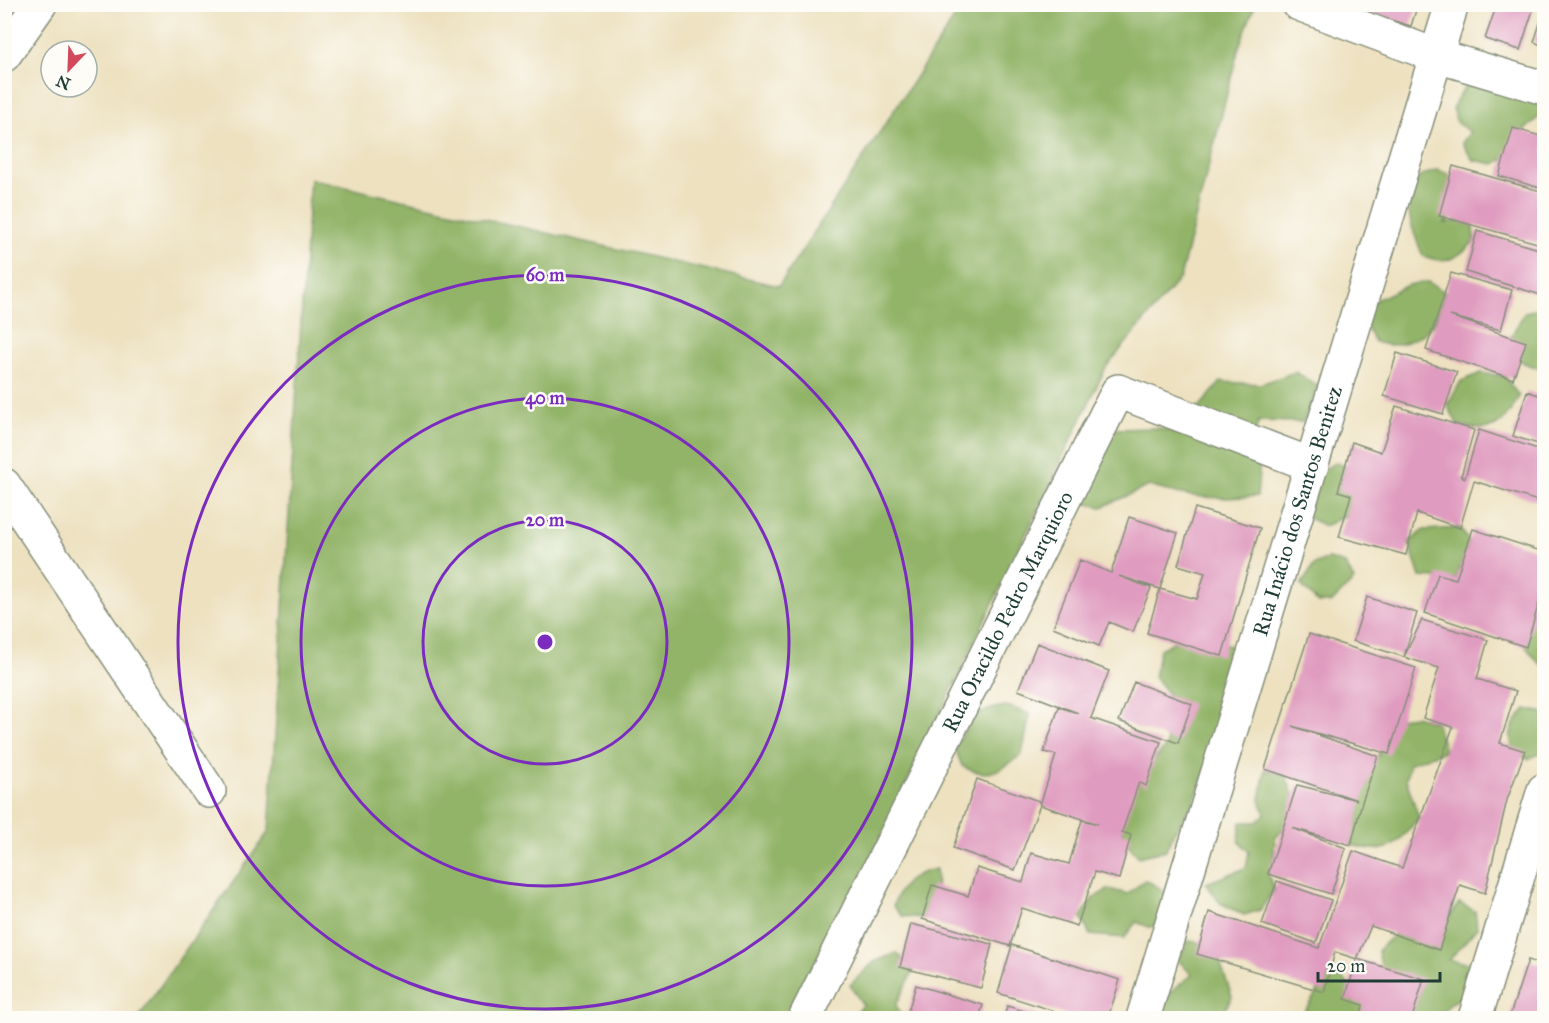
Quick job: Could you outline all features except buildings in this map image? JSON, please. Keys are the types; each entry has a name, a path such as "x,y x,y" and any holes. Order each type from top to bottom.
{"street":[{"path":"4,55 40,4"},
{"path":"1299,4 1437,56 1545,88"},
{"name":"Rua Inácio dos Santos Benitez","path":"1143,1018 1452,4"},
{"name":"Rua Oracildo Pedro Marquioro","path":"805,1018 1118,391 1312,465"},
{"path":"4,485 209,791"},
{"path":"1475,1018 1545,790"}],"green space":[{"path":"963,5 1255,5 1239,47 1180,278 1106,367 833,937 787,1018 138,1018 269,831 310,179 779,286"},
{"path":"1478,75 1534,96 1542,114 1515,139 1512,156 1494,164 1473,160 1462,143 1470,132 1457,123 1452,108 1465,87"},
{"path":"1438,170 1457,178 1454,215 1445,223 1458,221 1473,225 1474,242 1462,253 1445,260 1423,256 1412,227 1408,205 1413,185 1420,177"},
{"path":"1428,282 1445,292 1437,317 1429,329 1407,342 1391,345 1375,342 1366,327 1371,302 1408,285"},
{"path":"1544,308 1544,370 1524,363 1505,347 1525,312"},
{"path":"1295,372 1318,386 1303,422 1259,421 1251,443 1260,462 1257,496 1202,497 1149,486 1102,507 1078,502 1114,429 1159,428 1184,435 1187,421 1221,382 1261,384"},
{"path":"1481,373 1504,376 1519,396 1508,415 1496,426 1480,429 1458,425 1447,405 1461,381"},
{"path":"1335,462 1356,471 1361,498 1346,515 1325,526 1307,517 1316,476"},
{"path":"1460,528 1469,542 1456,579 1420,577 1409,542 1424,530"},
{"path":"1328,559 1345,564 1354,580 1331,603 1318,603 1301,585 1314,565"},
{"path":"1544,598 1544,666 1526,647 1527,626"},
{"path":"1183,637 1213,637 1234,648 1222,674 1237,683 1193,804 1174,832 1166,850 1139,857 1127,842 1121,827 1121,812 1134,785 1167,745 1165,707 1169,695 1154,677 1160,649"},
{"path":"1006,706 1030,714 1022,754 994,772 979,772 962,766 955,748 969,723 980,713"},
{"path":"1526,709 1544,713 1544,752 1528,759 1513,752 1511,739 1514,724"},
{"path":"1415,716 1436,722 1445,751 1410,763 1406,779 1419,818 1397,842 1384,849 1351,845 1346,807 1368,784 1364,767 1378,756 1390,719"},
{"path":"1265,769 1286,776 1294,797 1285,826 1275,839 1273,862 1268,874 1274,890 1260,910 1244,915 1220,903 1206,883 1246,868 1249,852 1239,841 1241,822 1257,822 1265,814 1260,800"},
{"path":"936,869 935,896 930,908 922,918 902,916 893,906 899,892 914,877"},
{"path":"1145,880 1161,889 1168,897 1166,925 1149,927 1136,922 1124,938 1090,935 1081,917 1093,898 1109,889 1128,894"},
{"path":"1459,903 1475,911 1477,928 1449,960 1485,966 1469,995 1451,1003 1438,1018 1411,1018 1407,1003 1383,975 1378,951 1399,932 1421,928 1441,929"},
{"path":"1188,941 1208,944 1218,956 1232,997 1220,1018 1148,1018 1160,1000 1192,975 1178,960"},
{"path":"897,953 913,971 896,1005 902,1018 849,1018 863,1005 850,985 874,962"},
{"path":"1340,974 1363,1000 1372,1018 1305,1018 1304,1012 1328,976"}]}
